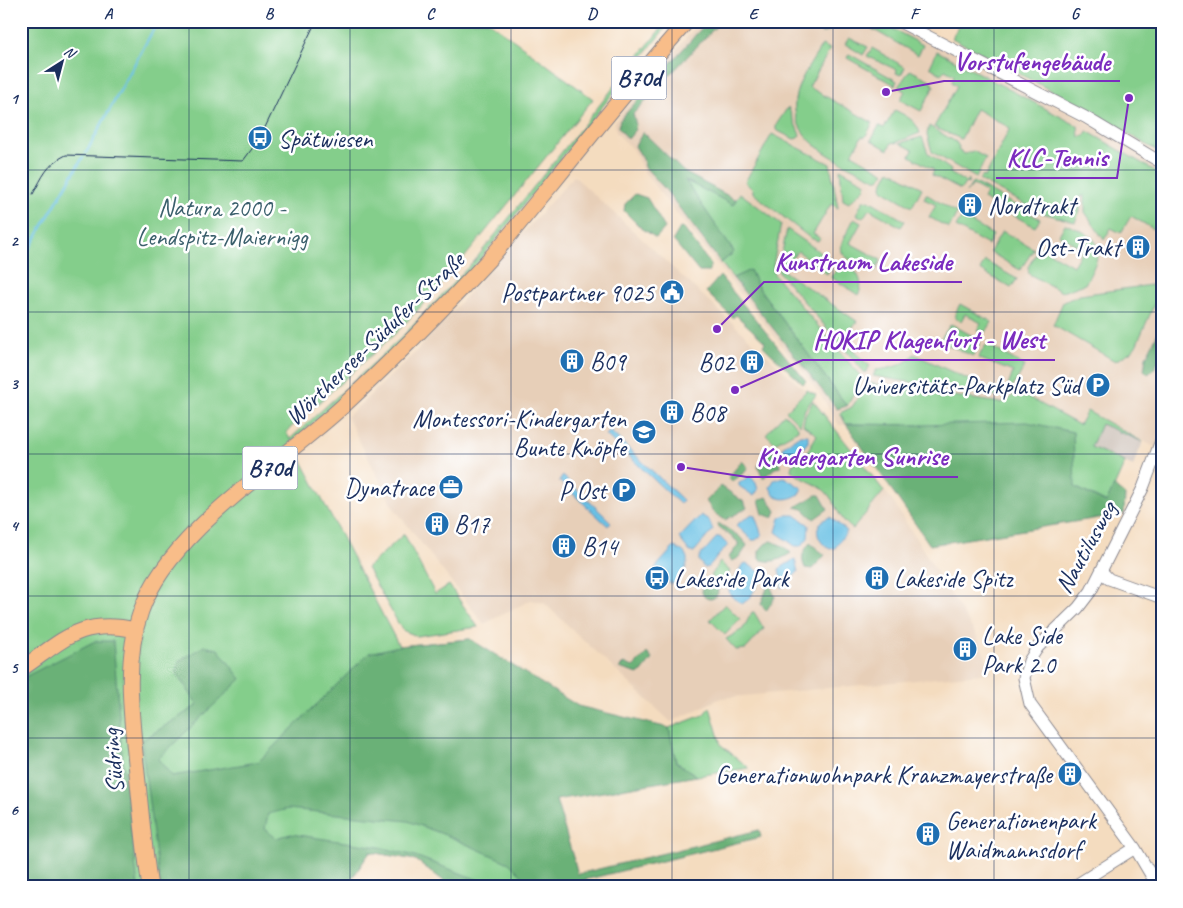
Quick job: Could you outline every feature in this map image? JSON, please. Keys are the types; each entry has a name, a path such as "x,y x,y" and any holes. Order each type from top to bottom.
{"main road":[{"name":"Wörthersee-Südufer-Straße","path":"136,630 142,609 158,576 174,554 231,500 341,407 460,289 509,236 687,21"},
{"path":"21,669 62,640 82,629 112,626 136,630"},
{"name":"Südring","path":"136,630 132,651 132,721 150,887"}],"street":[{"path":"898,21 1085,117 1162,163"},
{"name":"Nautilusweg","path":"1134,848 1030,704 1024,678 1028,665 1038,647 1078,608 1102,572 1143,488 1162,438"},
{"path":"1102,572 1109,579 1162,598"},
{"path":"1073,887 1134,848 1158,887"}],"shaded area":[{"path":"701,21 898,21 1162,163 1162,438 1158,449 1088,411 1079,425 839,425 820,394 643,171 634,151 616,132 615,122 622,112"},
{"path":"574,176 811,396 892,500 978,638 992,673 721,698 671,722 544,603 531,600 484,624 394,508 347,417 414,354"},
{"path":"1101,423 1143,442 1133,466 1090,447"}],"green space":[{"name":"Natura 2000 - Lendspitz-Maiernigg","path":"21,21 488,21 593,99 451,274 397,332 286,432 290,439 400,339 475,260 667,21 671,21 478,262 402,342 292,442 399,646 470,639 571,887 484,887 481,884 452,887 416,860 370,852 346,887 21,887"},
{"path":"708,21 721,21 633,114 635,127 628,139 618,127 620,120"},
{"path":"814,21 827,21 834,27 828,32 822,33 814,27"},
{"path":"858,21 878,21 923,45 918,55"},
{"path":"961,21 1162,21 1162,154 1091,112 952,38"},
{"path":"849,38 868,47 863,55 845,44"},
{"path":"822,45 830,49 809,87 873,123 865,137 862,136 852,154 885,173 879,179 875,179 849,166 822,150 801,129 796,116 796,93 802,78"},
{"path":"872,48 905,67 901,75 896,73 897,70 867,56"},
{"path":"937,51 1078,126 1079,137 1085,136 1087,131 1162,175 1162,234 1131,216 1121,233 1111,228 1104,240 1085,212 1085,196 1081,196 1080,211 1075,222 1039,212 979,180 982,176 985,177 1010,128 976,109 961,139 934,127 957,86 952,82 954,75 945,70 941,74 930,67"},
{"path":"849,54 897,81 895,85 847,58"},
{"path":"910,70 930,80 934,86 921,111 900,100 905,91 898,87"},
{"path":"788,107 800,135 798,138 794,139 776,130 776,125"},
{"path":"895,110 907,116 920,133 895,143 892,142 888,150 871,140 879,126 884,128"},
{"path":"929,126 956,142 959,147 958,150 965,154 973,151 986,158 976,178 932,152 927,134"},
{"path":"643,132 684,172 736,200 733,205 685,180 734,252 721,263 665,189 645,167 643,159 635,146"},
{"path":"772,134 830,164 838,208 831,204 813,234 820,238 818,241 810,238 753,193 753,190 745,182"},
{"path":"922,137 928,153 951,170 950,173 965,182 969,179 968,184 965,183 961,190 932,175 934,170 910,156 913,150 900,143"},
{"path":"840,169 866,183 865,188 849,203 843,200"},
{"path":"890,170 922,188 912,207 883,190 882,185"},
{"path":"684,180 733,204 740,193 781,224 773,266 774,274 863,379 847,406 758,287 750,271 733,278 721,263 734,252"},
{"path":"973,182 1040,219 1035,227 983,199 986,192 973,185 966,193"},
{"path":"635,194 647,198 665,228 656,238 640,227 624,211 625,204"},
{"path":"926,194 957,213 949,228 929,217 936,205 924,199"},
{"path":"869,200 905,221 901,227 869,209 863,218 856,214 863,201"},
{"path":"962,217 993,235 988,245 956,227"},
{"path":"854,219 861,223 850,243 881,260 876,270 872,272 845,256 842,252 843,240"},
{"path":"1065,224 1078,229 1094,240 1098,246 1098,253 1092,272 1085,284 1062,292 1029,274 1028,267 1040,247 1073,266 1083,249 1059,235"},
{"path":"680,228 684,229 711,265 708,272 699,272 673,240"},
{"path":"787,229 833,261 827,274 798,251 782,270 858,322 849,330 851,332 849,338 855,353 870,366 865,373 778,271"},
{"path":"1002,231 1034,249 1020,270 990,252"},
{"path":"985,261 1017,279 1011,288 980,270"},
{"path":"841,264 851,267 858,275 861,285 858,295 831,277"},
{"path":"750,270 758,287 847,406 837,409 733,278"},
{"path":"720,276 806,381 803,384 763,346 765,342 736,315 733,318 706,292"},
{"path":"1151,285 1159,294 1136,346 1132,351 1115,361 1053,325 1063,302 1080,295"},
{"path":"960,304 992,322 986,332 977,331 981,323 965,314 961,321 955,318"},
{"path":"951,324 980,340 980,345 973,356 939,341"},
{"path":"1162,325 1162,345 1157,365 1148,374 1144,370 1146,357"},
{"path":"988,345 1025,366 1009,393 1005,394 1013,372 978,358 985,346"},
{"path":"914,354 1004,395 997,397 873,376 876,370 902,364"},
{"path":"868,383 1001,403 1017,391 1079,425 1087,411 1143,442 1101,424 1091,447 1125,462 1107,503 1075,487 922,425 846,424 840,413 852,407"},
{"path":"807,390 816,395 805,409 800,425 786,411"},
{"path":"813,401 884,491 853,529 843,520 825,491 791,470 792,465 805,455 817,435 803,425 805,415"},
{"path":"784,414 798,427 798,430 775,443 766,434"},
{"path":"1027,422 1073,432 1075,487 1106,503 1114,486 1125,495 1124,514 930,545 846,424 922,425"},
{"path":"770,451 773,451 781,467 775,468 763,478 758,466"},
{"path":"742,461 748,467 745,472 733,481 728,478"},
{"path":"721,486 744,502 747,508 725,520 714,513 706,501"},
{"path":"816,495 820,495 828,509 814,519 803,509 795,507"},
{"path":"767,497 776,511 773,518 763,514 759,500"},
{"path":"718,523 739,536 747,545 741,555 734,560 731,561 729,557 738,545 738,542 718,526"},
{"path":"404,534 435,594 449,585 478,627 417,636 402,630 367,568"},
{"path":"771,541 783,546 791,553 775,560 759,559 759,551 765,544"},
{"path":"810,543 825,555 812,569 805,568 803,561 804,552"},
{"path":"720,562 730,571 724,583 721,584 711,576"},
{"path":"710,583 716,585 718,591 716,597 710,599 704,597 702,591 704,585"},
{"path":"769,583 775,597 766,611 761,604"},
{"path":"725,604 740,619 725,635 710,620"},
{"path":"752,612 754,612 764,629 746,649 736,650 726,639 743,629"},
{"path":"470,639 578,706 669,728 676,762 697,776 556,800 578,874 759,830 761,837 580,881 581,887 527,887 526,880 509,863 448,836 408,821 288,809 268,814 265,829 276,838 291,834 379,847 415,856 497,887 484,887 481,884 452,887 416,860 370,852 346,887 160,887 141,741 198,705 176,673 179,661 204,646 218,649 241,679 158,759 172,776 258,762 369,653 399,646"},
{"path":"95,641 113,641 122,753 138,887 21,887 21,679"},
{"path":"647,653 652,659 642,672 638,674 619,668 624,663 633,667"},
{"path":"710,707 721,745 749,768 697,776 676,762 669,728 703,715"}],"water":[{"path":"610,431 683,500 680,504 606,435"},
{"path":"800,435 808,435 808,442 797,455 787,459 782,447"},
{"path":"563,476 611,522 608,526 559,481"},
{"path":"750,476 756,483 758,490 754,496 739,486 739,483"},
{"path":"784,477 802,488 800,494 782,499 772,492 770,487 774,480"},
{"path":"752,514 755,516 762,535 756,540 752,540 736,525"},
{"path":"701,515 709,520 713,530 694,552 690,552 679,538"},
{"path":"785,515 795,515 809,525 808,538 801,546 795,546 776,532 780,518"},
{"path":"830,517 847,531 835,548 830,549 821,542 818,528 824,520"},
{"path":"717,537 720,537 728,545 708,567 704,568 699,561 699,557"},
{"path":"674,547 685,554 687,563 686,568 676,583 669,583 655,568"},
{"path":"795,559 798,572 782,588 779,569"},
{"path":"746,563 763,574 750,598 742,604 730,595 729,590 742,565"}],"waterway":[{"path":"86,153 158,21"},
{"path":"21,263 83,157"}],"tram line":[{"path":"33,194 43,176 54,162 66,155 243,161 260,138 316,21"}],"place":[{"name":"Vorstufengebäude","path":"886,92"},
{"name":"KLC-Tennis","path":"1129,98"},
{"name":"Spätwiesen","path":"260,138"},
{"name":"Nordtrakt","path":"970,205"},
{"name":"Ost-Trakt","path":"1138,247"},
{"name":"Postpartner 9025","path":"672,292"},
{"name":"Kunstraum Lakeside","path":"717,329"},
{"name":"B09","path":"572,361"},
{"name":"B02","path":"752,362"},
{"name":"Universitäts-Parkplatz Süd","path":"1098,385"},
{"name":"HOKIP Klagenfurt - West","path":"735,390"},
{"name":"B08","path":"672,412"},
{"name":"Montessori-Kindergarten Bunte Knöpfe","path":"644,432"},
{"name":"Kindergarten Sunrise","path":"681,467"},
{"name":"Dynatrace","path":"451,487"},
{"name":"P Ost","path":"624,490"},
{"name":"B17","path":"437,524"},
{"name":"B14","path":"564,546"},
{"name":"Lakeside Park","path":"657,578"},
{"name":"Lakeside Spitz","path":"877,578"},
{"name":"Lake Side Park 2.0","path":"965,649"},
{"name":"Generationwohnpark Kranzmayerstraße","path":"1070,774"},
{"name":"Generationenpark Waidmannsdorf","path":"928,834"}]}
